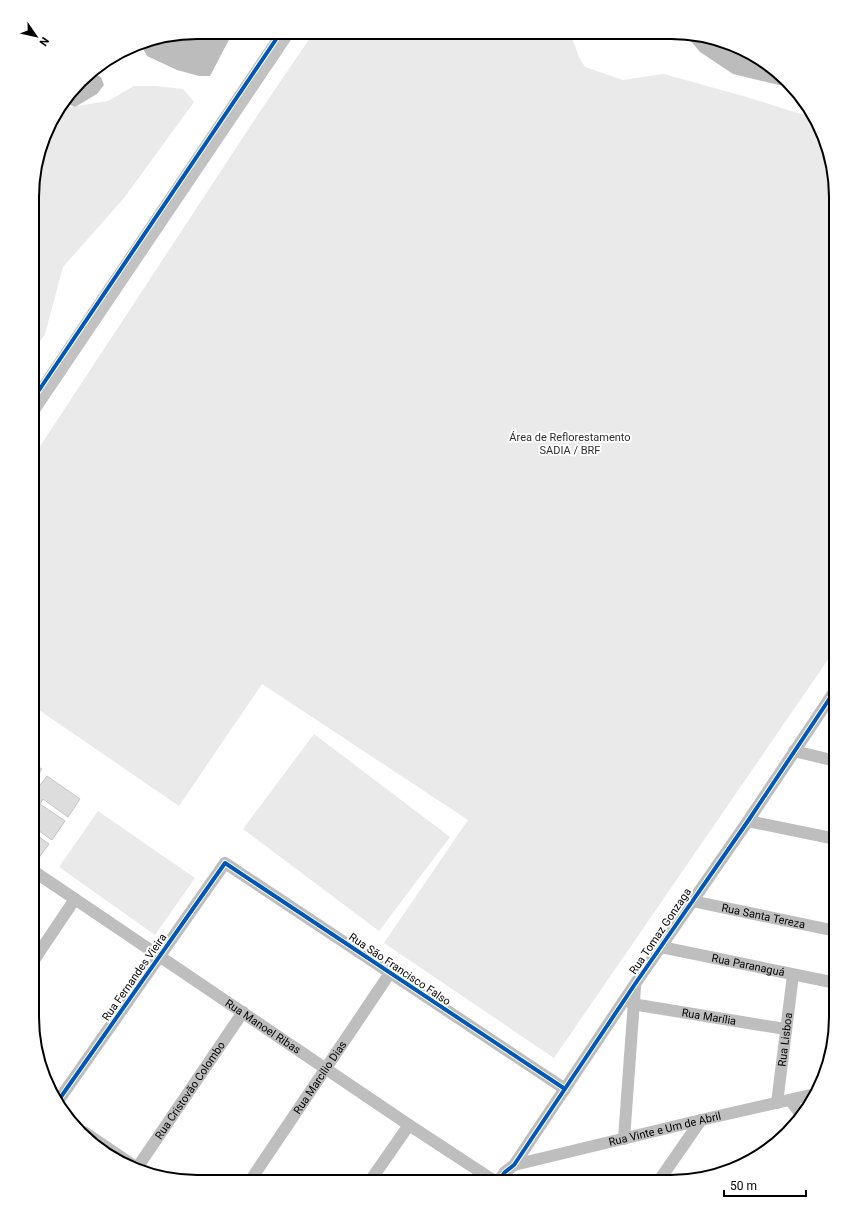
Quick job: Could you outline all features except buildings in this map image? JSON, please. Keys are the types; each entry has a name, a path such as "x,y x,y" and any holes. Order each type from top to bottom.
{"main road":[{"path":"39,398 281,39"}],"street":[{"name":"Rua Tomaz Gonzaga","path":"503,1175 514,1165 829,699"},
{"path":"794,751 829,759"},
{"path":"748,821 829,838"},
{"name":"Rua Fernandes Vieira","path":"61,1097 225,863"},
{"name":"Rua São Francisco Falso","path":"225,863 565,1089"},
{"name":"Rua Manoel Ribas","path":"39,875 486,1175"},
{"path":"39,952 75,899"},
{"name":"Rua Santa Tereza","path":"692,901 829,930"},
{"name":"Rua Paranaguá","path":"661,948 829,982"},
{"name":"Rua Marcílio Dias","path":"254,1175 390,973"},
{"name":"Rua Lisboa","path":"777,1103 785,1029 793,975"},
{"path":"624,1139 632,1004 635,984"},
{"name":"Rua Marília","path":"632,1004 785,1029"},
{"name":"Rua Cristovão Colombo","path":"143,1166 243,1012"},
{"name":"Rua Vinte e Um de Abril","path":"514,1165 808,1096"},
{"path":"790,1100 798,1110"},
{"path":"663,1175 701,1120"},
{"path":"374,1175 409,1124"}],"green space":[{"name":"Área de Reflorestamento SADIA / BRF","path":"309,39 572,39 579,57 585,67 623,80 664,74 806,115 821,146 829,187 829,658 554,1058 384,943 468,820 262,684 179,806 39,710 39,448"},
{"path":"134,86 156,86 183,89 194,102 124,198 63,267 45,334 39,342 39,187 44,156 55,127 67,108 108,101"},
{"path":"314,734 450,837 379,931 243,829"},
{"path":"98,811 195,878 155,935 59,867"}],"shaded area":[{"path":"187,39 229,39 210,76 199,76 177,70 147,56 143,48 156,44"},
{"path":"690,40 712,44 741,55 759,66 783,85 733,74 700,52"},
{"path":"97,75 101,77 104,85 97,94 75,107 69,104 78,93"}],"cycle path":[{"path":"39,390 276,39"},
{"path":"503,1175 514,1165 635,984 748,821 829,700"},
{"path":"61,1097 225,863 565,1089"}]}
